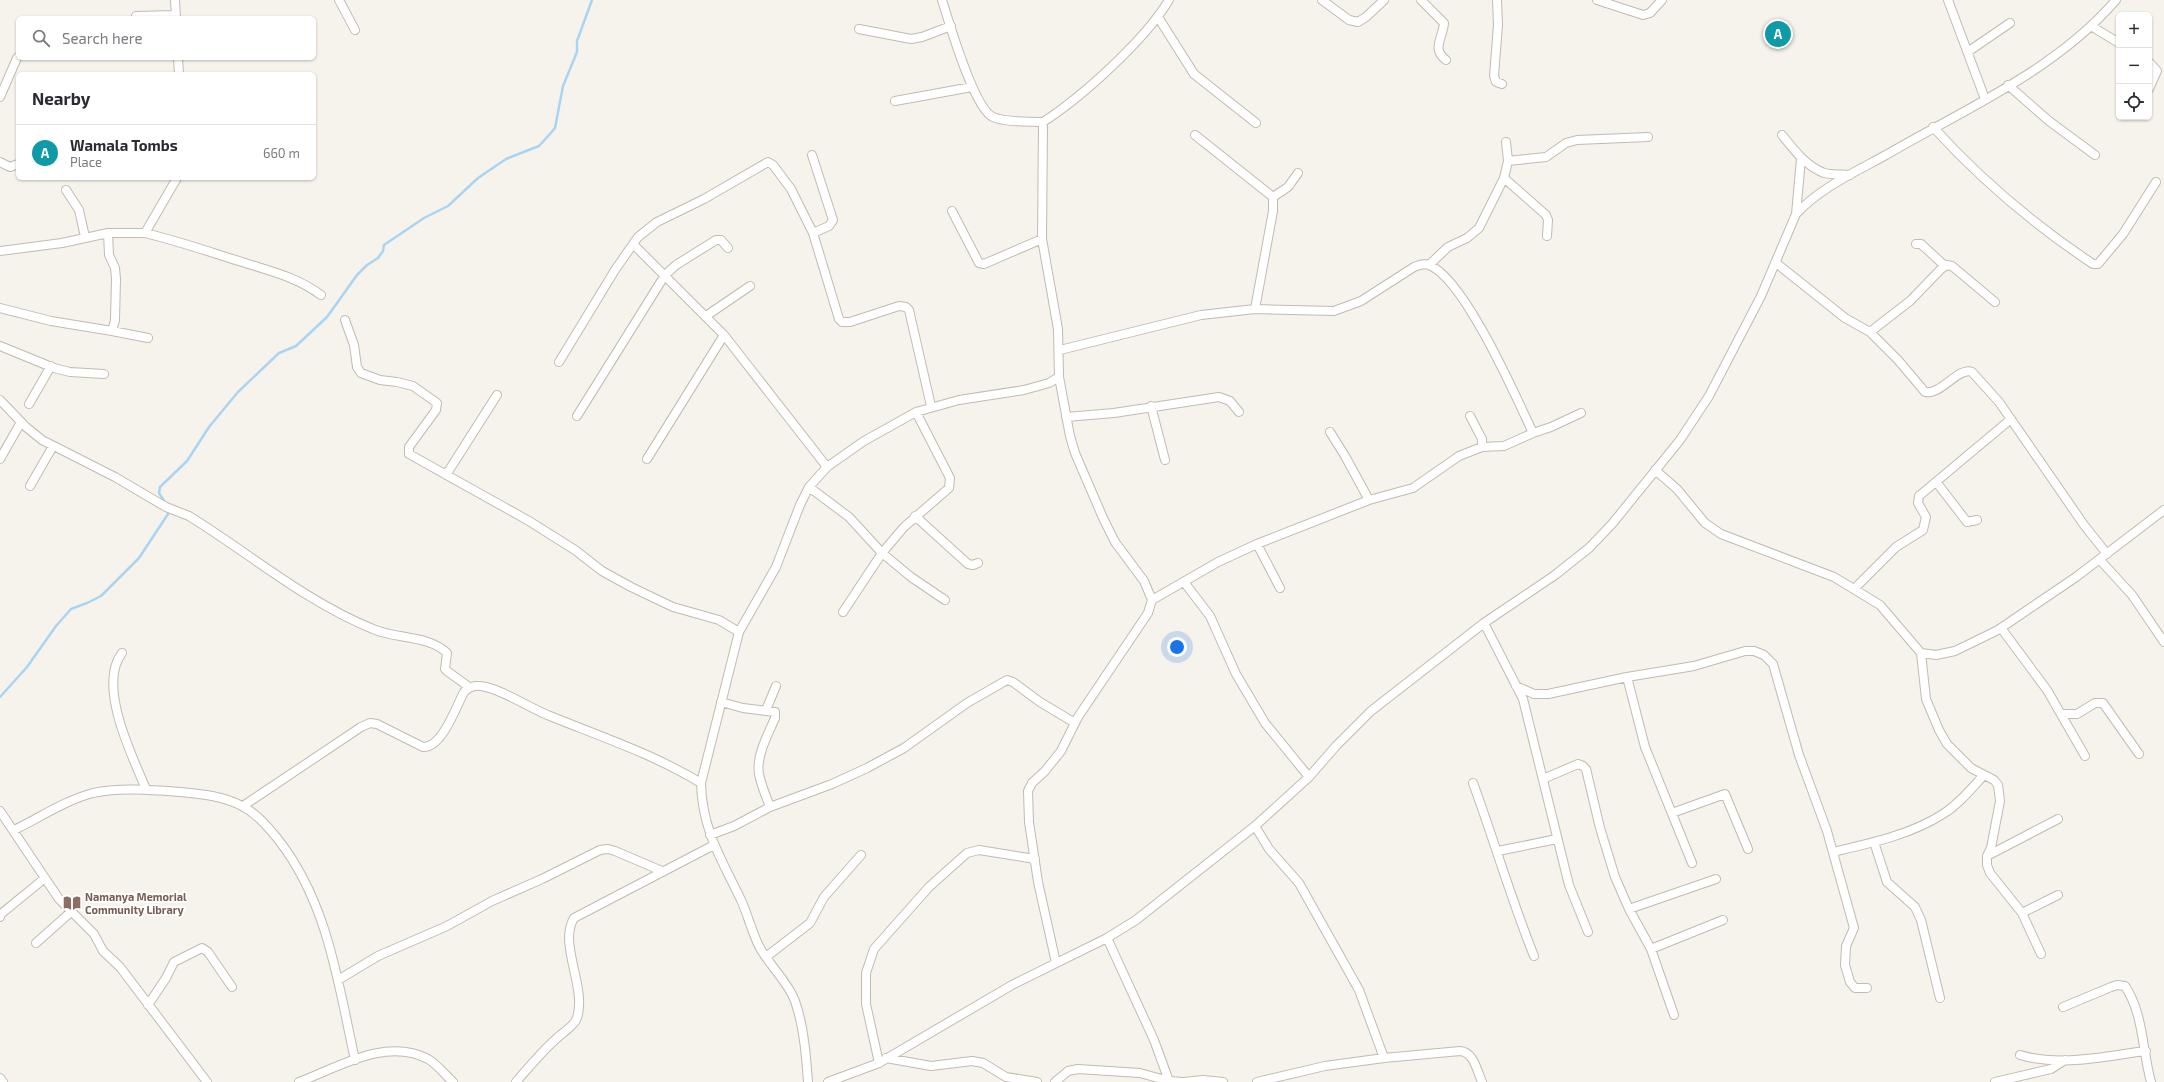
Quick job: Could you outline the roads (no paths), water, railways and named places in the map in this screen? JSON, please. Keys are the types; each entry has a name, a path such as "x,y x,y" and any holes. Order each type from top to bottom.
{"street":[{"path":"175,0 176,16"},
{"path":"339,0 355,30"},
{"path":"942,0 972,87 982,108 993,117 1043,122 1104,72 1158,17 1169,0"},
{"path":"1322,0 1349,20 1358,22 1366,17 1384,0"},
{"path":"1421,0 1444,23 1438,51 1440,56 1446,60"},
{"path":"1497,0 1498,25 1494,76 1496,82 1502,84"},
{"path":"1597,0 1643,15 1650,13 1662,0"},
{"path":"1948,0 1969,51 1985,99"},
{"path":"1796,214 1805,205 1850,175 1985,99 2069,46 2116,0"},
{"path":"1158,17 1194,74 1256,123"},
{"path":"1969,51 2010,23"},
{"path":"859,29 911,39 922,37 951,26"},
{"path":"2091,26 2116,41"},
{"path":"0,97 16,58"},
{"path":"178,60 179,72"},
{"path":"2152,65 2158,70 2152,83"},
{"path":"2008,85 2049,121 2095,155"},
{"path":"895,101 972,87"},
{"path":"1043,122 1042,239 1056,311 1060,350 1059,377 1066,417 1075,453 1103,518 1115,542 1144,581 1152,600 1148,613 1075,723 1061,751 1045,771 1032,783 1028,791 1029,822 1035,859 1056,963"},
{"path":"1933,127 1961,157 2018,210 2093,264 2098,264 2123,234 2156,182"},
{"path":"1195,135 1273,197"},
{"path":"1782,135 1801,159 1826,173 1850,175"},
{"path":"1508,161 1546,157 1566,143 1577,140 1648,137"},
{"path":"1429,265 1448,247 1467,238 1479,228 1504,178 1508,161 1506,142"},
{"path":"812,155 832,220 829,226 813,233"},
{"path":"828,1082 886,1058 1012,985 1107,938 1136,920 1255,826 1309,776 1371,711 1484,623 1555,575 1589,548 1612,524 1680,440 1708,396 1776,264 1796,214 1800,190 1801,159"},
{"path":"0,162 10,167 16,165"},
{"path":"559,362 633,244 648,228 704,199 768,162 773,165 791,189 813,233 836,315 842,322 850,322 899,306 906,307 909,310 931,406"},
{"path":"1273,197 1288,187 1298,172"},
{"path":"1504,178 1546,215 1548,220 1547,236"},
{"path":"145,233 176,180"},
{"path":"66,190 79,210 85,237"},
{"path":"1254,309 1273,211 1273,197"},
{"path":"952,211 979,264 984,264 1042,239"},
{"path":"108,233 109,255 116,273 115,320 112,331"},
{"path":"0,251 62,243 108,233 145,233 191,244 278,272 294,278 321,295"},
{"path":"577,416 665,275 676,264 716,240 721,240 728,248"},
{"path":"633,244 724,335 828,467"},
{"path":"1916,244 1921,244 1944,266 1952,266 1995,302"},
{"path":"1060,350 1201,315 1254,309 1334,311 1361,301 1414,267 1422,264 1429,265 1443,277 1464,300 1494,353 1533,432"},
{"path":"1776,264 1845,318 1870,332 1898,360 1925,392 1933,392 1964,371 1969,370 1995,396 2084,525 2107,554"},
{"path":"1870,332 1910,301 1944,266"},
{"path":"706,316 750,286"},
{"path":"0,308 51,321 148,338"},
{"path":"345,320 352,336 356,366 361,373 380,380 413,386 437,403 436,410 408,451 409,454 529,521 575,550 602,571 656,600 683,610 710,616 739,632"},
{"path":"648,459 724,335"},
{"path":"0,346 70,372 104,374"},
{"path":"29,404 52,366"},
{"path":"808,1082 805,1047 795,1000 759,947 742,901 710,836 702,802 701,784 739,632 776,567 800,505 809,487 828,467 864,441 916,412 931,406 1024,390 1049,383 1059,377"},
{"path":"446,475 497,395"},
{"path":"1066,417 1114,413 1151,406 1219,397 1230,401 1239,412"},
{"path":"0,400 21,422 42,440 115,477 204,526 320,602 372,629 431,644 441,648 447,654 445,669 469,687"},
{"path":"1151,406 1165,460"},
{"path":"843,612 882,552 915,516 946,491 950,483 950,478 916,412"},
{"path":"1152,600 1218,562 1258,544 1369,500 1413,488 1459,456 1482,447 1504,446 1533,432 1551,427 1581,413"},
{"path":"1470,416 1482,439 1482,447"},
{"path":"1855,588 1896,547 1923,530 1926,517 1918,499 1937,483 1960,460 2011,419"},
{"path":"0,459 21,422"},
{"path":"1330,432 1369,500"},
{"path":"30,486 53,446"},
{"path":"1655,470 1677,488 1704,523 1721,534 1834,576 1880,604 1921,653 1926,699 1939,730 1947,744 1971,768 1983,776 1994,780 1998,785 2000,796 1997,821 1987,856 1990,873 2022,914 2041,954"},
{"path":"1937,483 1967,522 1976,520"},
{"path":"809,487 849,517 882,552 911,577 945,600"},
{"path":"1921,653 1936,655 1955,651 2001,628 2100,560 2164,510"},
{"path":"915,516 968,564 978,564"},
{"path":"1258,544 1280,588"},
{"path":"2100,560 2132,595 2164,642"},
{"path":"1184,582 1210,616 1236,674 1256,710 1309,776"},
{"path":"1484,623 1522,699 1569,885 1588,932"},
{"path":"2001,628 2022,654 2061,714 2085,756"},
{"path":"1516,686 1534,694 1548,694 1628,677 1694,666 1745,650 1754,651 1764,655 1773,664 1799,755 1834,852 1854,928 1846,946 1845,965 1850,982 1856,988 1867,988"},
{"path":"122,653 115,662 114,675 117,718 146,789"},
{"path":"1628,677 1645,747 1692,863"},
{"path":"710,836 734,826 770,807 832,784 867,768 904,748 967,704 1007,680 1013,682 1040,702 1075,723"},
{"path":"243,806 361,727 370,723 377,724 423,747 434,744 443,734 464,692 469,687 476,685 488,687 549,716 651,756 701,784"},
{"path":"766,710 776,686"},
{"path":"721,702 743,708 773,711 775,714 761,753 759,774 770,807"},
{"path":"2061,714 2077,714 2095,703 2103,703 2139,754"},
{"path":"1543,779 1578,764 1586,769 1600,828 1615,877 1629,909 1651,949 1674,1015"},
{"path":"1834,852 1892,838 1943,814 1963,798 1983,776"},
{"path":"1472,783 1498,851 1516,911 1534,956"},
{"path":"14,830 80,798 94,793 146,789 210,795 230,800 243,806 259,818 269,829 302,874 315,902 332,952 355,1060"},
{"path":"1672,813 1725,794 1748,849"},
{"path":"0,811 59,899 94,934 103,951 120,967 207,1082"},
{"path":"1987,856 2058,819"},
{"path":"1255,826 1270,849 1299,883 1360,990 1384,1058"},
{"path":"1498,851 1557,838"},
{"path":"1874,842 1887,882 1915,907 1921,920 1940,998"},
{"path":"516,1082 548,1045 569,1029 577,1019 578,985 568,934 574,918 714,845"},
{"path":"338,980 378,956 447,926 492,901 542,879 600,850 608,849 615,851 662,871"},
{"path":"878,1062 866,1004 866,973 874,949 929,887 967,853 978,850 1035,859"},
{"path":"766,957 810,923 824,897 861,855"},
{"path":"0,917 1,914 45,878"},
{"path":"1629,909 1716,880"},
{"path":"2022,914 2058,895"},
{"path":"36,943 72,911"},
{"path":"1651,949 1723,920"},
{"path":"1107,938 1154,1040 1169,1081"},
{"path":"148,1005 166,978 174,962 202,948 208,952 232,987"},
{"path":"2063,1007 2100,990 2117,985 2125,986 2130,994 2140,1021 2151,1082"},
{"path":"299,1082 381,1051 408,1051 429,1060 453,1082"},
{"path":"1257,1082 1325,1066 1384,1058 1465,1051 1470,1055 1482,1082"},
{"path":"2020,1055 2044,1060 2066,1060 2146,1051"},
{"path":"886,1058 931,1066 972,1061 983,1063 1006,1077 1037,1082"},
{"path":"1995,1082 2051,1069 2066,1060"},
{"path":"1055,1082 1068,1071 1078,1069 1140,1073 1169,1081 1184,1082 1203,1080 1222,1082"},
{"path":"0,1078 3,1082"}],"waterway":[{"path":"166,504 159,493 160,487 187,461 209,427 238,392 279,353 296,346 327,317 357,275 367,265 378,258 383,251 384,245 424,218 448,206 478,178 506,159 539,146 555,128 563,86 577,52 577,41 592,0"},
{"path":"0,697 27,667 56,626 71,609 101,596 139,558 168,514 169,510"}],"place":[{"name":"Wamala Tombs","path":"1778,34"},
{"name":"Namanya Memorial Community Library","path":"72,903"}]}
